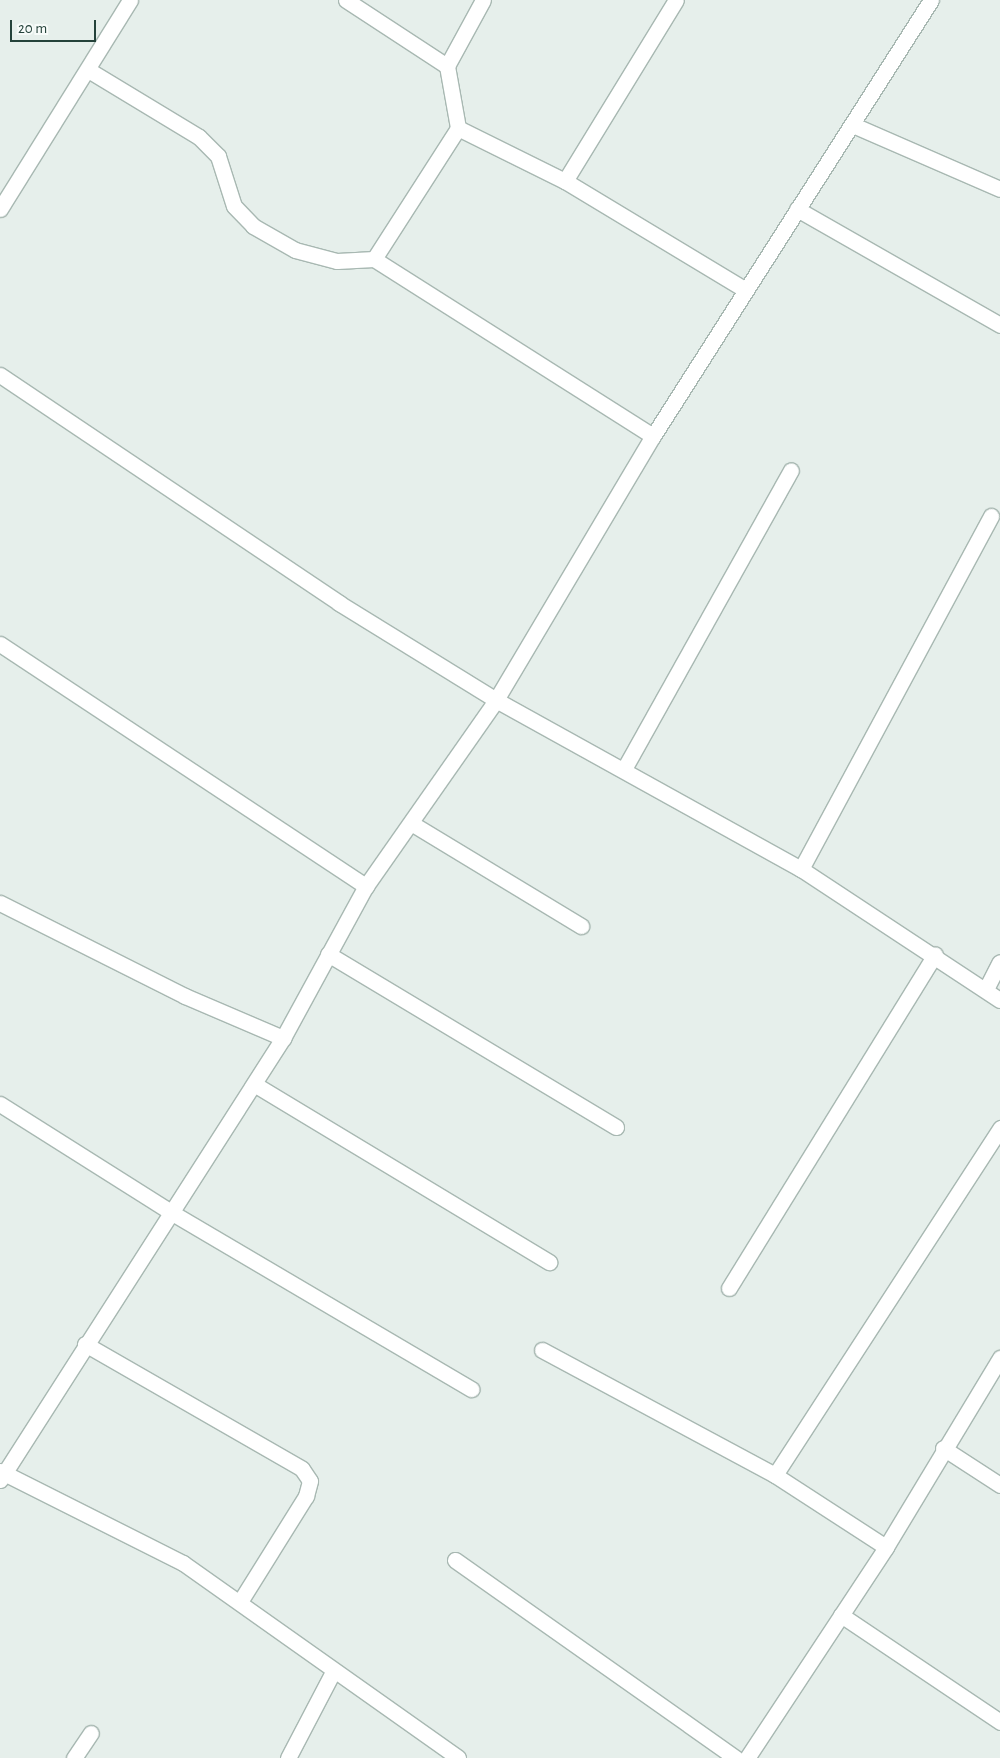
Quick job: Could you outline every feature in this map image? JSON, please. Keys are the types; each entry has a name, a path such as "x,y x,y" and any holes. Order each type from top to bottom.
{"street":[{"path":"0,209 90,71 130,0"},
{"path":"346,0 448,66"},
{"path":"374,259 458,128 448,66 483,0"},
{"path":"565,181 676,0"},
{"path":"458,1758 333,1672 241,1600 183,1563 1,1475 169,1211 254,1084 282,1038 366,886 496,700 653,436 931,0"},
{"path":"90,71 199,137 218,156 234,206 253,226 295,250 337,261 374,259 653,436"},
{"path":"853,125 1000,189"},
{"path":"458,128 565,181 746,290"},
{"path":"797,209 1000,325"},
{"path":"0,375 339,604 496,700 624,769 801,869 935,955 1000,1000"},
{"path":"624,769 791,470"},
{"path":"801,869 991,516"},
{"path":"0,644 366,886"},
{"path":"411,823 581,926"},
{"path":"0,903 185,996 282,1038"},
{"path":"328,954 616,1127"},
{"path":"729,1288 935,955"},
{"path":"986,989 1000,962"},
{"path":"254,1084 549,1262"},
{"path":"0,1104 169,1211 471,1389"},
{"path":"775,1475 1000,1128"},
{"path":"85,1344 302,1469 310,1481 306,1496 241,1600"},
{"path":"542,1350 775,1475 886,1547"},
{"path":"748,1758 886,1547 943,1448 1000,1358"},
{"path":"943,1448 1000,1485"},
{"path":"455,1560 736,1758"},
{"path":"841,1615 1000,1722"},
{"path":"288,1758 333,1672"},
{"path":"74,1758 91,1733"}]}
